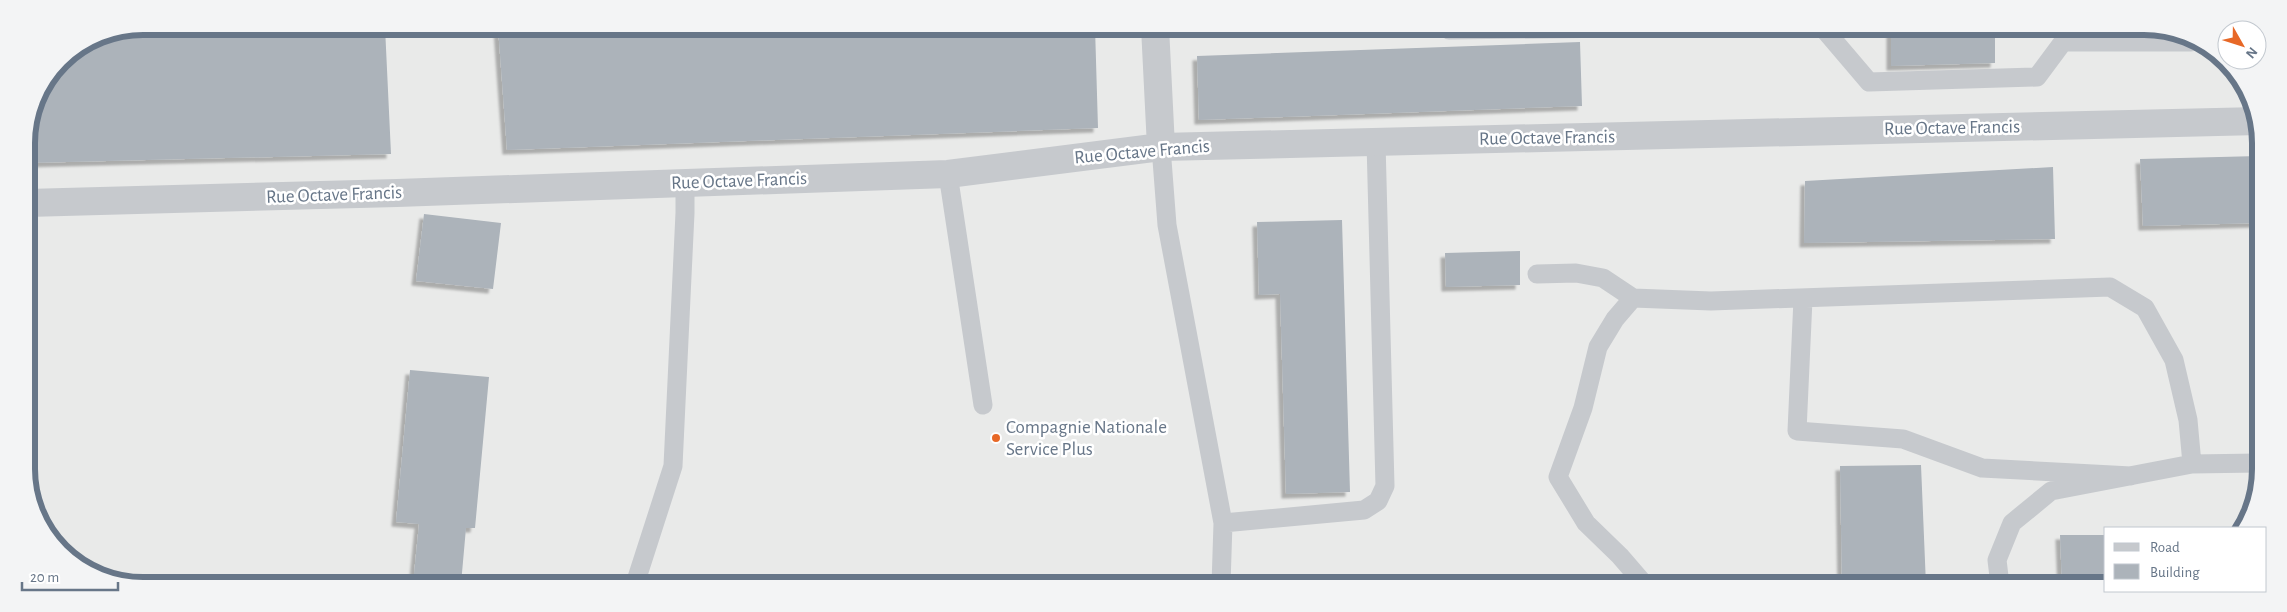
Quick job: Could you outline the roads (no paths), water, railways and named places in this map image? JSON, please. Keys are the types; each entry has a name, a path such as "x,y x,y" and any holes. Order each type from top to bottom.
{"street":[{"path":"1155,35 1162,147"},
{"name":"Rue Octave Francis","path":"35,203 948,174 1162,147 2250,121"}],"lane":[{"path":"1830,35 1869,82 2037,78 2063,42 2181,42"},
{"path":"1223,524 1364,510 1378,500 1385,486 1376,142"},
{"path":"1162,147 1168,225 1223,524 1221,577"},
{"path":"948,174 983,405"},
{"path":"637,577 674,466 686,213 685,183"},
{"path":"1537,274 1576,274 1603,278 1633,298 1711,301 2110,287 2146,308 2174,360 2188,420 2192,464"},
{"path":"1633,298 1598,347 1583,408 1558,477 1586,523 1620,556 1638,577"},
{"path":"1803,299 1797,431 1903,439 1982,468 2131,476"},
{"path":"1999,577 1998,560 2012,523 2052,491 2192,464 2252,463"}],"place":[{"name":"Compagnie Nationale Service Plus","path":"996,438"}]}
